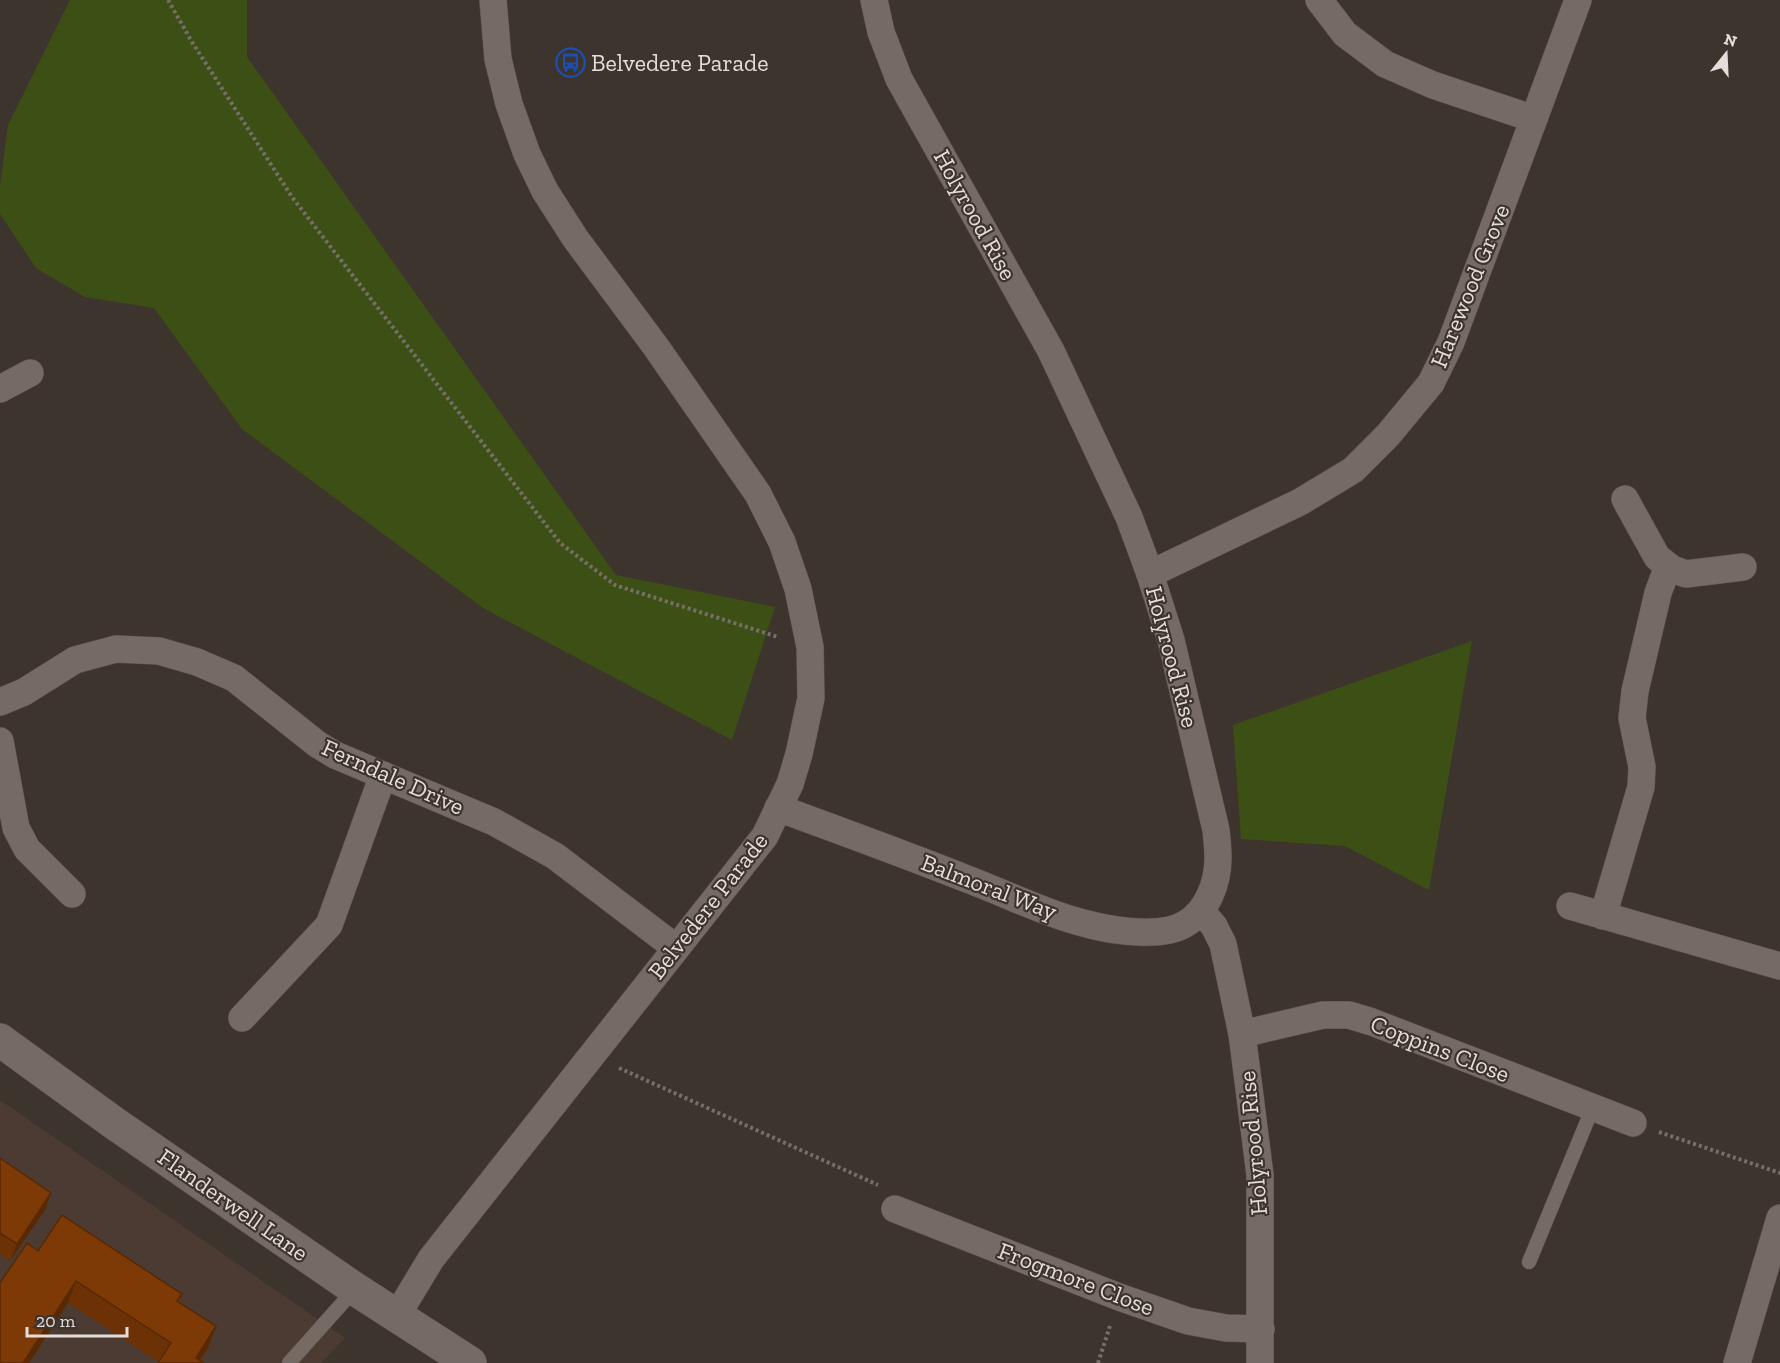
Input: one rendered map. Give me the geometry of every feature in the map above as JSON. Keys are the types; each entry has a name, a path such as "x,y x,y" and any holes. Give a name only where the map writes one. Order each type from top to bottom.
{"street":[{"name":"Belvedere Parade","path":"396,1317 431,1259 765,836 790,784 811,698 810,647 798,589 782,543 758,494 656,347 575,238 545,191 527,154 509,105 498,59 493,0"},
{"name":"Holyrood Rise","path":"874,0 881,32 899,79 1051,351 1129,517 1171,640 1216,831 1218,859 1214,884 1202,912 1214,926 1223,944 1242,1034 1260,1175 1260,1363"},
{"path":"1318,0 1345,34 1385,64 1433,85 1534,118"},
{"name":"Harewood Grove","path":"1150,574 1300,502 1353,470 1388,435 1431,383 1451,342 1578,0"},
{"path":"0,389 30,373"},
{"path":"1625,499 1657,557 1668,566 1686,574 1743,567"},
{"path":"1603,916 1641,787 1642,767 1632,718 1635,691 1658,593 1668,566"},
{"name":"Ferndale Drive","path":"0,702 24,692 75,660 116,649 159,651 197,662 234,678 317,744 335,755 494,822 555,856 676,948"},
{"path":"0,741 16,828 27,849 72,894"},
{"path":"242,1018 329,925 383,775"},
{"name":"Balmoral Way","path":"778,808 896,851 1061,916 1091,925 1122,931 1161,932 1184,926 1202,912"},
{"path":"1570,906 1780,966"},
{"name":"Coppins Close","path":"1242,1034 1323,1015 1349,1015 1633,1123"},
{"name":"Flanderwell Lane","path":"0,1040 114,1123 355,1289 470,1363"},
{"name":"Frogmore Close","path":"895,1209 1119,1297 1188,1321 1226,1328 1261,1329"},
{"path":"1737,1363 1779,1224"}],"lane":[{"path":"1529,1262 1593,1107"},
{"path":"289,1363 355,1289"}],"path":[{"path":"168,0 192,42 292,197 560,543 615,585 810,647"},
{"path":"591,1055 886,1189 895,1209"},
{"path":"1633,1123 1780,1173"},
{"path":"1098,1363 1119,1297"}],"shaded area":[{"path":"0,1100 345,1338 321,1363 0,1363"}],"green space":[{"path":"70,0 247,0 247,57 616,575 775,607 732,740 483,608 242,429 154,308 85,297 36,268 0,214 0,186 8,125"},
{"path":"1472,641 1429,890 1345,846 1241,839 1233,725"}],"building":[{"path":"0,1158 51,1193 17,1244 0,1233"},
{"path":"62,1215 182,1294 177,1301 216,1326 196,1358 204,1363 158,1363 171,1343 76,1281 23,1363 0,1363 0,1283 27,1243 38,1251"}],"place":[{"name":"Belvedere Parade","path":"570,63"}]}
